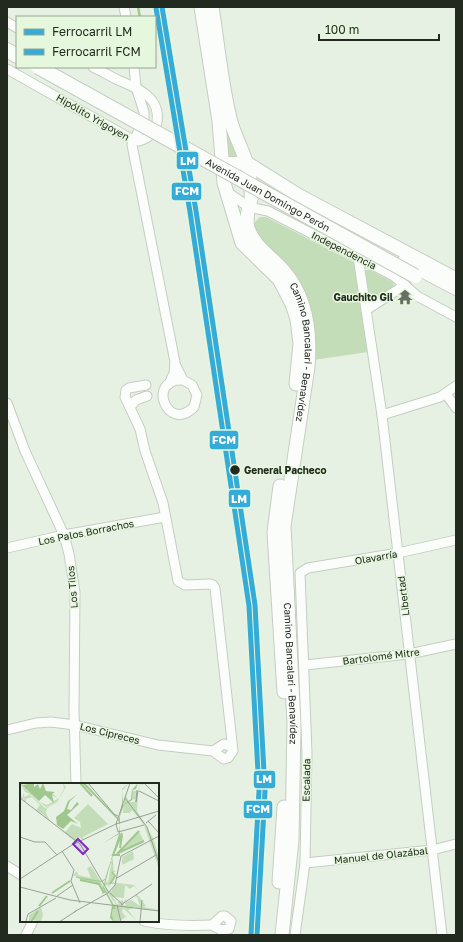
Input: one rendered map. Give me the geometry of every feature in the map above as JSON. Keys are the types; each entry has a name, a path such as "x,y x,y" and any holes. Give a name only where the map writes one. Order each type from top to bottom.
{"main road":[{"name":"Camino Bancalari - Benavídez","path":"201,7 219,121 222,164 227,192 242,243 279,279 286,290 297,319 300,344 298,372 274,526 284,680 286,776 274,935"},
{"name":"Camino Bancalari - Benavídez","path":"212,7 229,116 234,135 247,163 251,192 247,217 248,229 257,244 283,269 296,290 305,314 309,341 308,366 284,526 294,724 292,840 282,935"},
{"path":"7,41 16,46"},
{"path":"7,50 16,55"},
{"name":"Avenida Juan Domingo Perón","path":"40,68 410,280 456,298"},
{"path":"58,68 456,288"},
{"path":"222,164 247,163 298,195 456,279"}],"street":[{"path":"7,22 16,27"},
{"name":"Hipólito Yrigoyen","path":"7,69 133,140 139,141 150,135 155,129 157,119 150,97 136,87 95,68"},
{"path":"134,68 136,87 144,107 144,120 133,140 133,152 175,362 183,380"},
{"name":"Independencia","path":"227,192 249,207 268,211 394,276 410,280 422,299 456,318"},
{"name":"Libertad","path":"358,257 382,415 442,935"},
{"path":"366,310 410,280"},
{"path":"169,384 178,380 183,380 192,385 197,395 194,407 185,414 173,413 164,405 163,393 174,374 175,362"},
{"path":"146,385 129,388 126,390 125,398 140,429 145,451 160,492 165,517"},
{"path":"382,415 446,394 456,386"},
{"path":"446,394 456,408"},
{"path":"130,407 136,400 147,396"},
{"name":"Los Tilos","path":"7,403 25,451 64,535 74,592 76,783"},
{"name":"Los Palos Borrachos","path":"7,548 64,535 165,517"},
{"name":"Los Cipreces","path":"7,730 36,723 51,722 75,725 158,745 213,751 220,757 228,758 233,751 215,588 213,584 185,585 178,581 165,517"},
{"name":"Olavarría","path":"299,576 302,571 308,568 398,553 456,540"},
{"name":"Escalada","path":"295,935 305,862 307,753 305,665 299,576"},
{"name":"Bartolomé Mitre","path":"305,665 410,654 456,644"},
{"name":"Manuel de Olazábal","path":"305,862 432,850 456,844"},
{"path":"7,866 20,874"},
{"path":"26,935 32,922"},
{"path":"150,922 174,926 212,925"}],"green space":[{"path":"207,7 226,127 237,153 236,157 227,159"},
{"path":"260,217 266,217 353,262 355,265 368,352 313,360 279,260 257,234 254,223"},
{"path":"365,270 370,270 393,282 394,286 374,301 369,300 364,272"}],"waterway":[{"path":"138,7 140,16"}],"rail line":[{"name":"LM","path":"162,7 196,211 255,605 265,791 257,935"},
{"name":"FCM","path":"156,8 190,212 249,606 259,791 251,935"}],"place":[{"name":"Gauchito Gil","path":"405,297"},
{"name":"General Pacheco","path":"235,470"}]}
